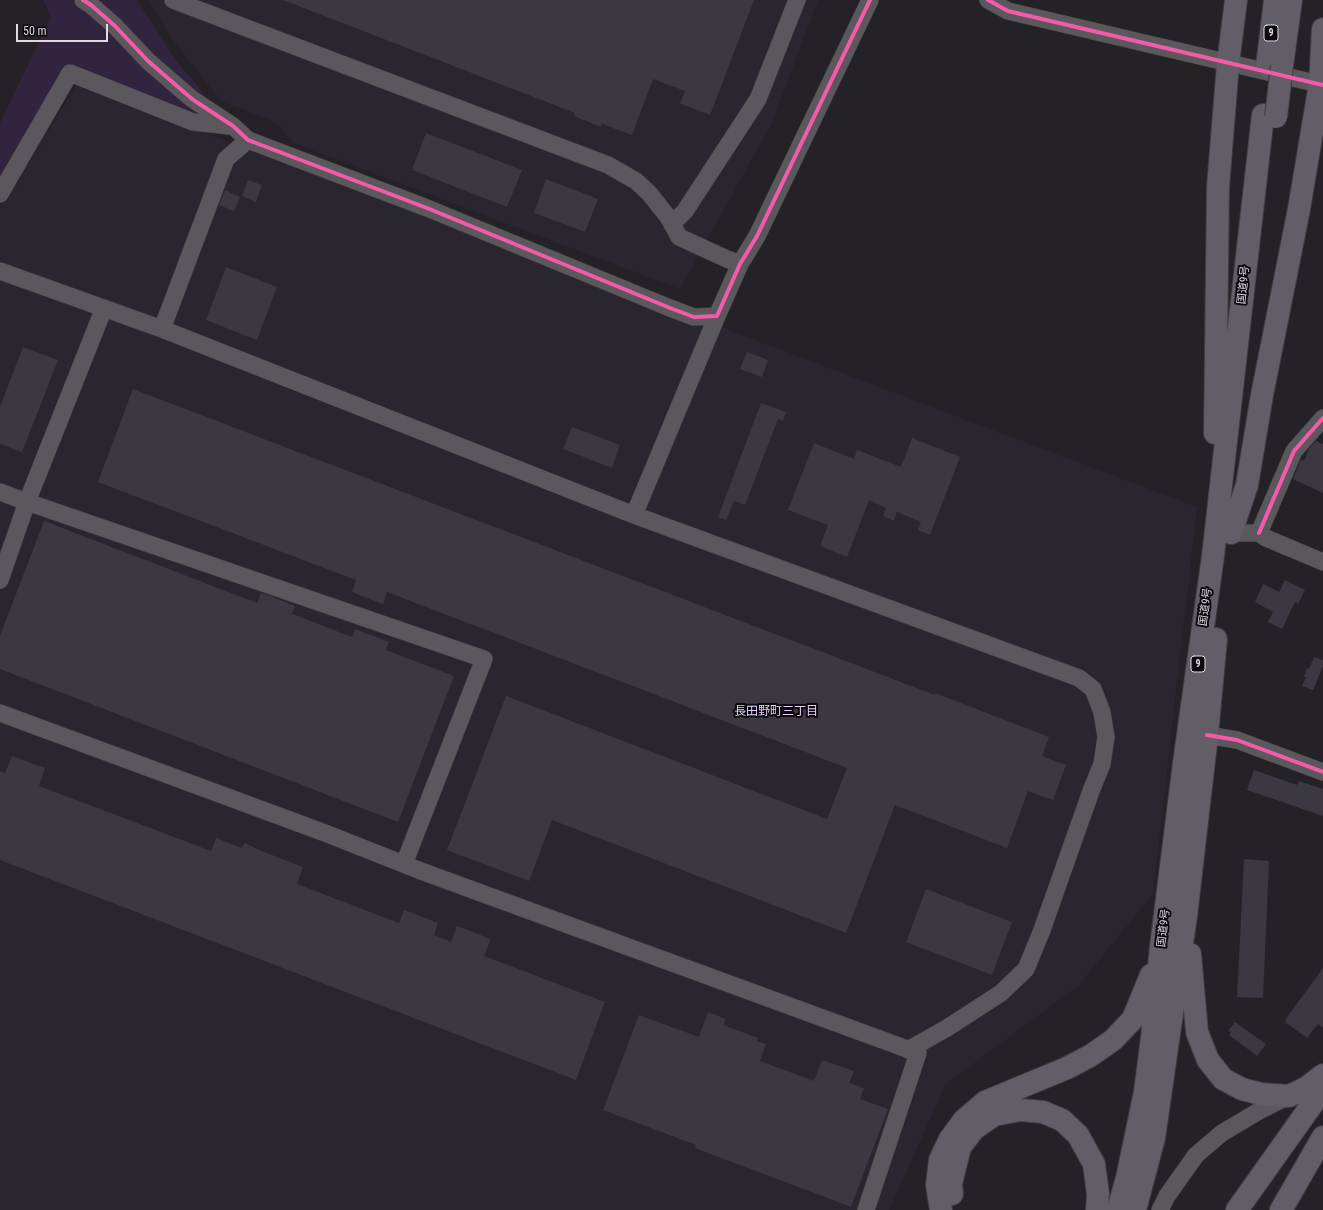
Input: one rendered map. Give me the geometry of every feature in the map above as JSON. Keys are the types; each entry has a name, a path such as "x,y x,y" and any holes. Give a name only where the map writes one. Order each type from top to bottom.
{"highway":[{"path":"1213,556 1218,187 1228,64 1236,0"},
{"name":"国道9号","path":"1275,0 1275,66"},
{"name":"国道9号","path":"1118,1210 1127,1178 1145,1092 1161,946 1185,755 1213,556 1275,66 1291,0"},
{"path":"1231,533 1247,485 1262,395 1322,84 1323,29"},
{"name":"国道9号","path":"1135,1210 1154,1138 1186,916 1207,735 1215,646 1231,533 1269,116"},
{"path":"1186,916 1197,1032 1208,1060 1223,1079 1242,1089 1261,1094 1289,1096 1306,1088 1323,1075"},
{"path":"941,1210 937,1185 940,1160 950,1139 964,1120 985,1102 1066,1068 1090,1056 1114,1040 1133,1019 1161,946"},
{"path":"1237,1210 1323,1089"},
{"path":"956,1210 950,1184 960,1147 974,1129 994,1115 1020,1110 1043,1112 1062,1120 1078,1135 1094,1164 1098,1194 1097,1210"},
{"path":"1252,1210 1310,1128 1323,1114"},
{"path":"1281,1210 1323,1137"}],"street":[{"path":"82,0 91,5 115,26 148,61 192,99 233,126 248,140 427,208 670,308 694,317 717,316"},
{"path":"173,0 608,165 636,181 649,193 668,217 679,237 727,260 740,264"},
{"path":"672,224 685,211 758,99 797,0"},
{"path":"634,515 740,264 757,236 870,0"},
{"path":"988,0 1008,12 1228,64 1322,84"},
{"path":"0,194 70,74 193,122 233,126"},
{"path":"162,329 226,159 248,140"},
{"path":"0,271 162,329 634,515 1079,678 1093,689 1102,712 1106,737 1102,764 1042,930 1026,969 1001,993 947,1028 908,1050"},
{"path":"0,580 27,502 104,308"},
{"path":"1259,533 1294,451 1323,418"},
{"path":"0,492 484,659 404,864"},
{"path":"1231,533 1259,533 1266,538 1323,562"},
{"path":"0,713 325,833 404,864 918,1053 866,1210"},
{"path":"1207,735 1237,740 1323,772"},
{"path":"1160,1210 1167,1196 1196,1155 1222,1133 1259,1111 1289,1096"}],"shaded area":[{"path":"43,0 79,0 209,113 192,117 69,69 0,187 0,123 51,17"},
{"path":"85,0 137,0 175,59 211,102 211,107"},
{"path":"148,0 818,0 772,123 680,289 293,143 277,123 221,101 172,39"},
{"path":"77,84 1197,507 1153,894 1078,986 946,1084 889,1210 0,1210 0,203 7,201"}],"building":[{"path":"283,0 754,0 710,115 680,103 685,91 653,79 632,135 602,124 601,127 574,116 575,113"},
{"path":"426,133 522,170 507,207 412,170"},
{"path":"546,179 598,199 585,232 534,213"},
{"path":"248,180 262,185 256,202 242,196"},
{"path":"225,190 240,197 234,211 219,205"},
{"path":"226,267 277,287 257,340 206,320"},
{"path":"23,347 58,360 22,452 0,444 0,407"},
{"path":"747,352 768,360 762,377 740,369"},
{"path":"133,389 935,695 935,693 1049,737 1042,756 1066,765 1053,800 1028,791 1007,848 895,805 846,933 552,820 529,881 447,850 506,696 827,819 847,768 387,592 383,604 352,592 356,580 98,482"},
{"path":"761,403 786,412 783,421 778,419 745,505 734,501 726,520 718,517"},
{"path":"572,427 620,445 612,468 563,449"},
{"path":"912,438 960,457 930,535 918,530 921,522 897,512 894,521 883,516 886,508 869,500 847,557 820,546 828,525 788,510 814,443 854,459 857,450 901,467"},
{"path":"1316,441 1323,444 1323,493 1293,479 1301,460 1304,461 1310,447"},
{"path":"44,521 257,603 261,593 270,596 295,606 292,614 352,637 355,629 389,642 386,650 454,676 398,822 0,669 0,636"},
{"path":"1285,580 1305,590 1298,604 1295,602 1282,629 1268,622 1273,612 1255,602 1263,584 1279,592"},
{"path":"1314,657 1323,660 1323,666 1313,690 1302,686 1306,677 1304,677 1307,668 1309,669"},
{"path":"12,756 45,768 39,786 211,851 216,838 242,848 244,843 303,867 297,884 399,923 404,910 438,923 434,935 451,942 457,926 491,939 484,956 605,1002 576,1080 0,860 0,771 5,773"},
{"path":"1254,770 1297,785 1299,781 1323,789 1323,816 1247,790"},
{"path":"1244,859 1269,861 1263,998 1237,997"},
{"path":"926,889 1012,922 992,975 906,942"},
{"path":"1323,968 1323,1028 1318,1024 1307,1038 1285,1022 1285,1020"},
{"path":"708,1012 726,1019 723,1025 758,1038 757,1041 766,1044 760,1061 814,1081 822,1060 854,1071 849,1083 864,1088 860,1099 888,1109 851,1207 695,1148 696,1145 603,1110 639,1015 699,1037"},
{"path":"1235,1022 1266,1044 1257,1056 1229,1035 1231,1032 1228,1031"}],"cycle path":[{"path":"83,0 115,26 148,61 192,99 233,126 248,140 427,208 694,317 717,316 740,264 757,236 870,0"},
{"path":"988,0 1008,11 1323,85"},
{"path":"1259,533 1294,451 1323,418"},
{"path":"1207,735 1237,740 1323,772"}],"district":[{"name":"長田野町三丁目","path":"776,712"}]}
